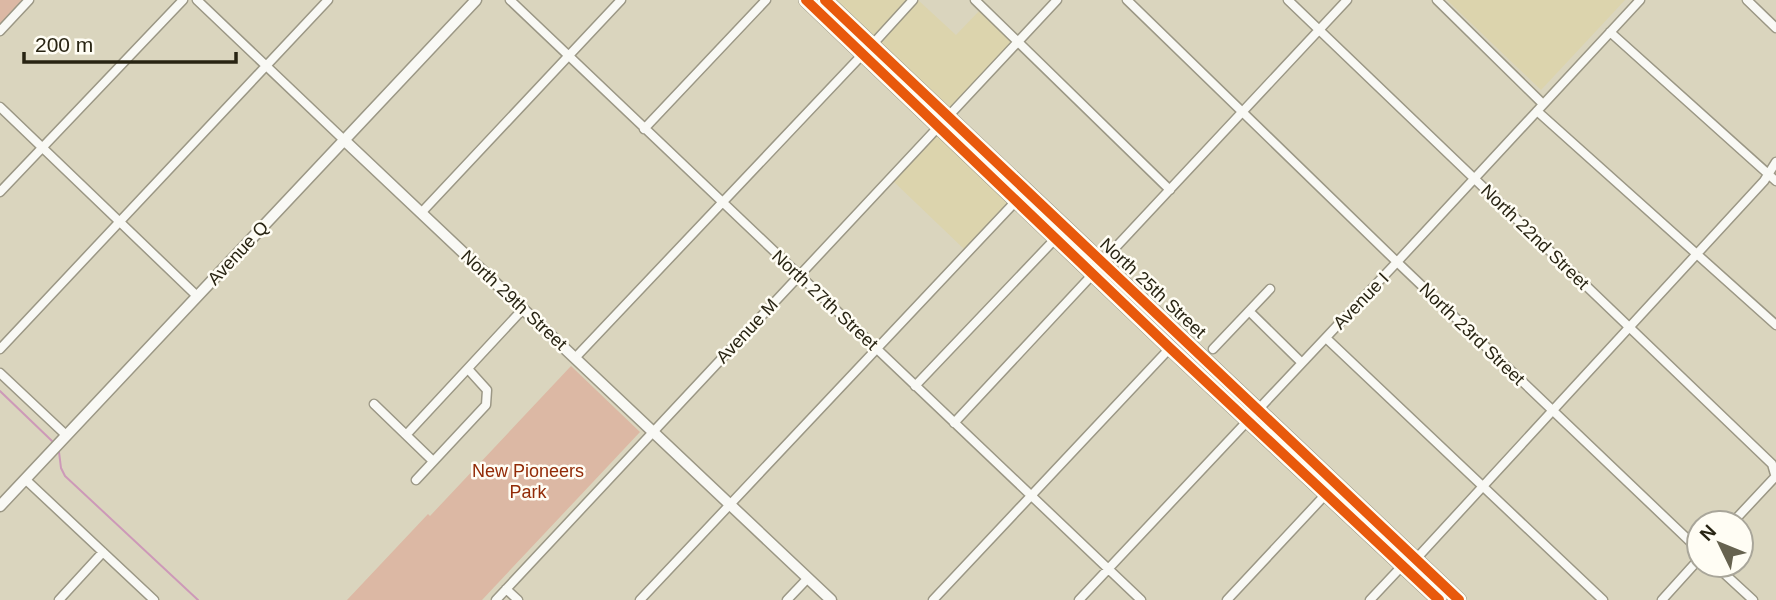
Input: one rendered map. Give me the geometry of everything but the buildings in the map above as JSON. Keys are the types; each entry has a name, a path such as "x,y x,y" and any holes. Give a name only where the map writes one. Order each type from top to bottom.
{"main road":[{"name":"North 25th Street","path":"806,0 862,55 942,121 1101,263 1459,600"},
{"name":"North 25th Street","path":"825,0 872,45 1016,201 1439,600"},
{"path":"1028,212 1039,215 1086,260 1101,263"},
{"path":"1342,509 1352,512 1401,557 1408,561 1416,559"}],"street":[{"path":"0,31 29,0"},
{"path":"0,192 183,0"},
{"name":"North 29th Street","path":"197,0 831,600"},
{"path":"0,349 328,0"},
{"name":"Avenue Q","path":"0,506 476,0"},
{"name":"North 27th Street","path":"510,0 1141,600"},
{"path":"421,213 621,0"},
{"path":"645,129 766,0"},
{"path":"872,45 912,0"},
{"path":"975,0 1170,190"},
{"name":"Avenue M","path":"496,600 1056,0"},
{"name":"North 23rd Street","path":"1127,0 1685,537"},
{"name":"North 22nd Street","path":"1288,0 1772,464 1776,477"},
{"path":"1101,263 1348,0"},
{"path":"1437,0 1540,107 1696,255 1776,325"},
{"name":"Avenue I","path":"1079,600 1640,0"},
{"path":"1747,0 1776,28"},
{"path":"1610,32 1776,181"},
{"path":"575,358 862,55"},
{"path":"0,107 197,296"},
{"path":"1416,559 1764,181 1776,162"},
{"path":"640,600 1016,201"},
{"path":"915,386 1056,238"},
{"path":"954,422 1093,274"},
{"path":"1213,349 1270,289"},
{"path":"406,435 523,309"},
{"path":"1249,311 1302,363"},
{"path":"1326,338 1603,600"},
{"path":"933,600 1170,348"},
{"path":"416,480 486,405 487,390 468,369"},
{"path":"0,373 66,435"},
{"path":"374,404 433,461"},
{"path":"1745,509 1776,477"},
{"path":"25,479 153,600"},
{"path":"1227,600 1326,494"},
{"path":"58,600 103,552"},
{"path":"1370,600 1402,566"},
{"path":"1662,600 1685,575"},
{"path":"787,600 808,578"},
{"path":"1731,579 1753,600"},
{"path":"506,589 518,600"}],"shaded area":[{"path":"811,0 819,0 941,116 937,121"},
{"path":"830,0 907,0 871,39"},
{"path":"918,0 956,35 980,10 1013,41 946,111 877,45"},
{"path":"1447,0 1625,0 1541,90"},
{"path":"938,132 1010,201 964,249 893,181"}],"green space":[{"path":"0,0 23,0 0,25"},
{"name":"New Pioneers Park","path":"571,366 640,432 482,600 347,600 428,514 430,516"}],"waterway":[{"path":"0,391 52,441"},
{"path":"59,452 65,476 198,600"}],"cycle path":[{"path":"806,0 1170,348 1439,600"},
{"path":"825,0 1459,600"}]}
